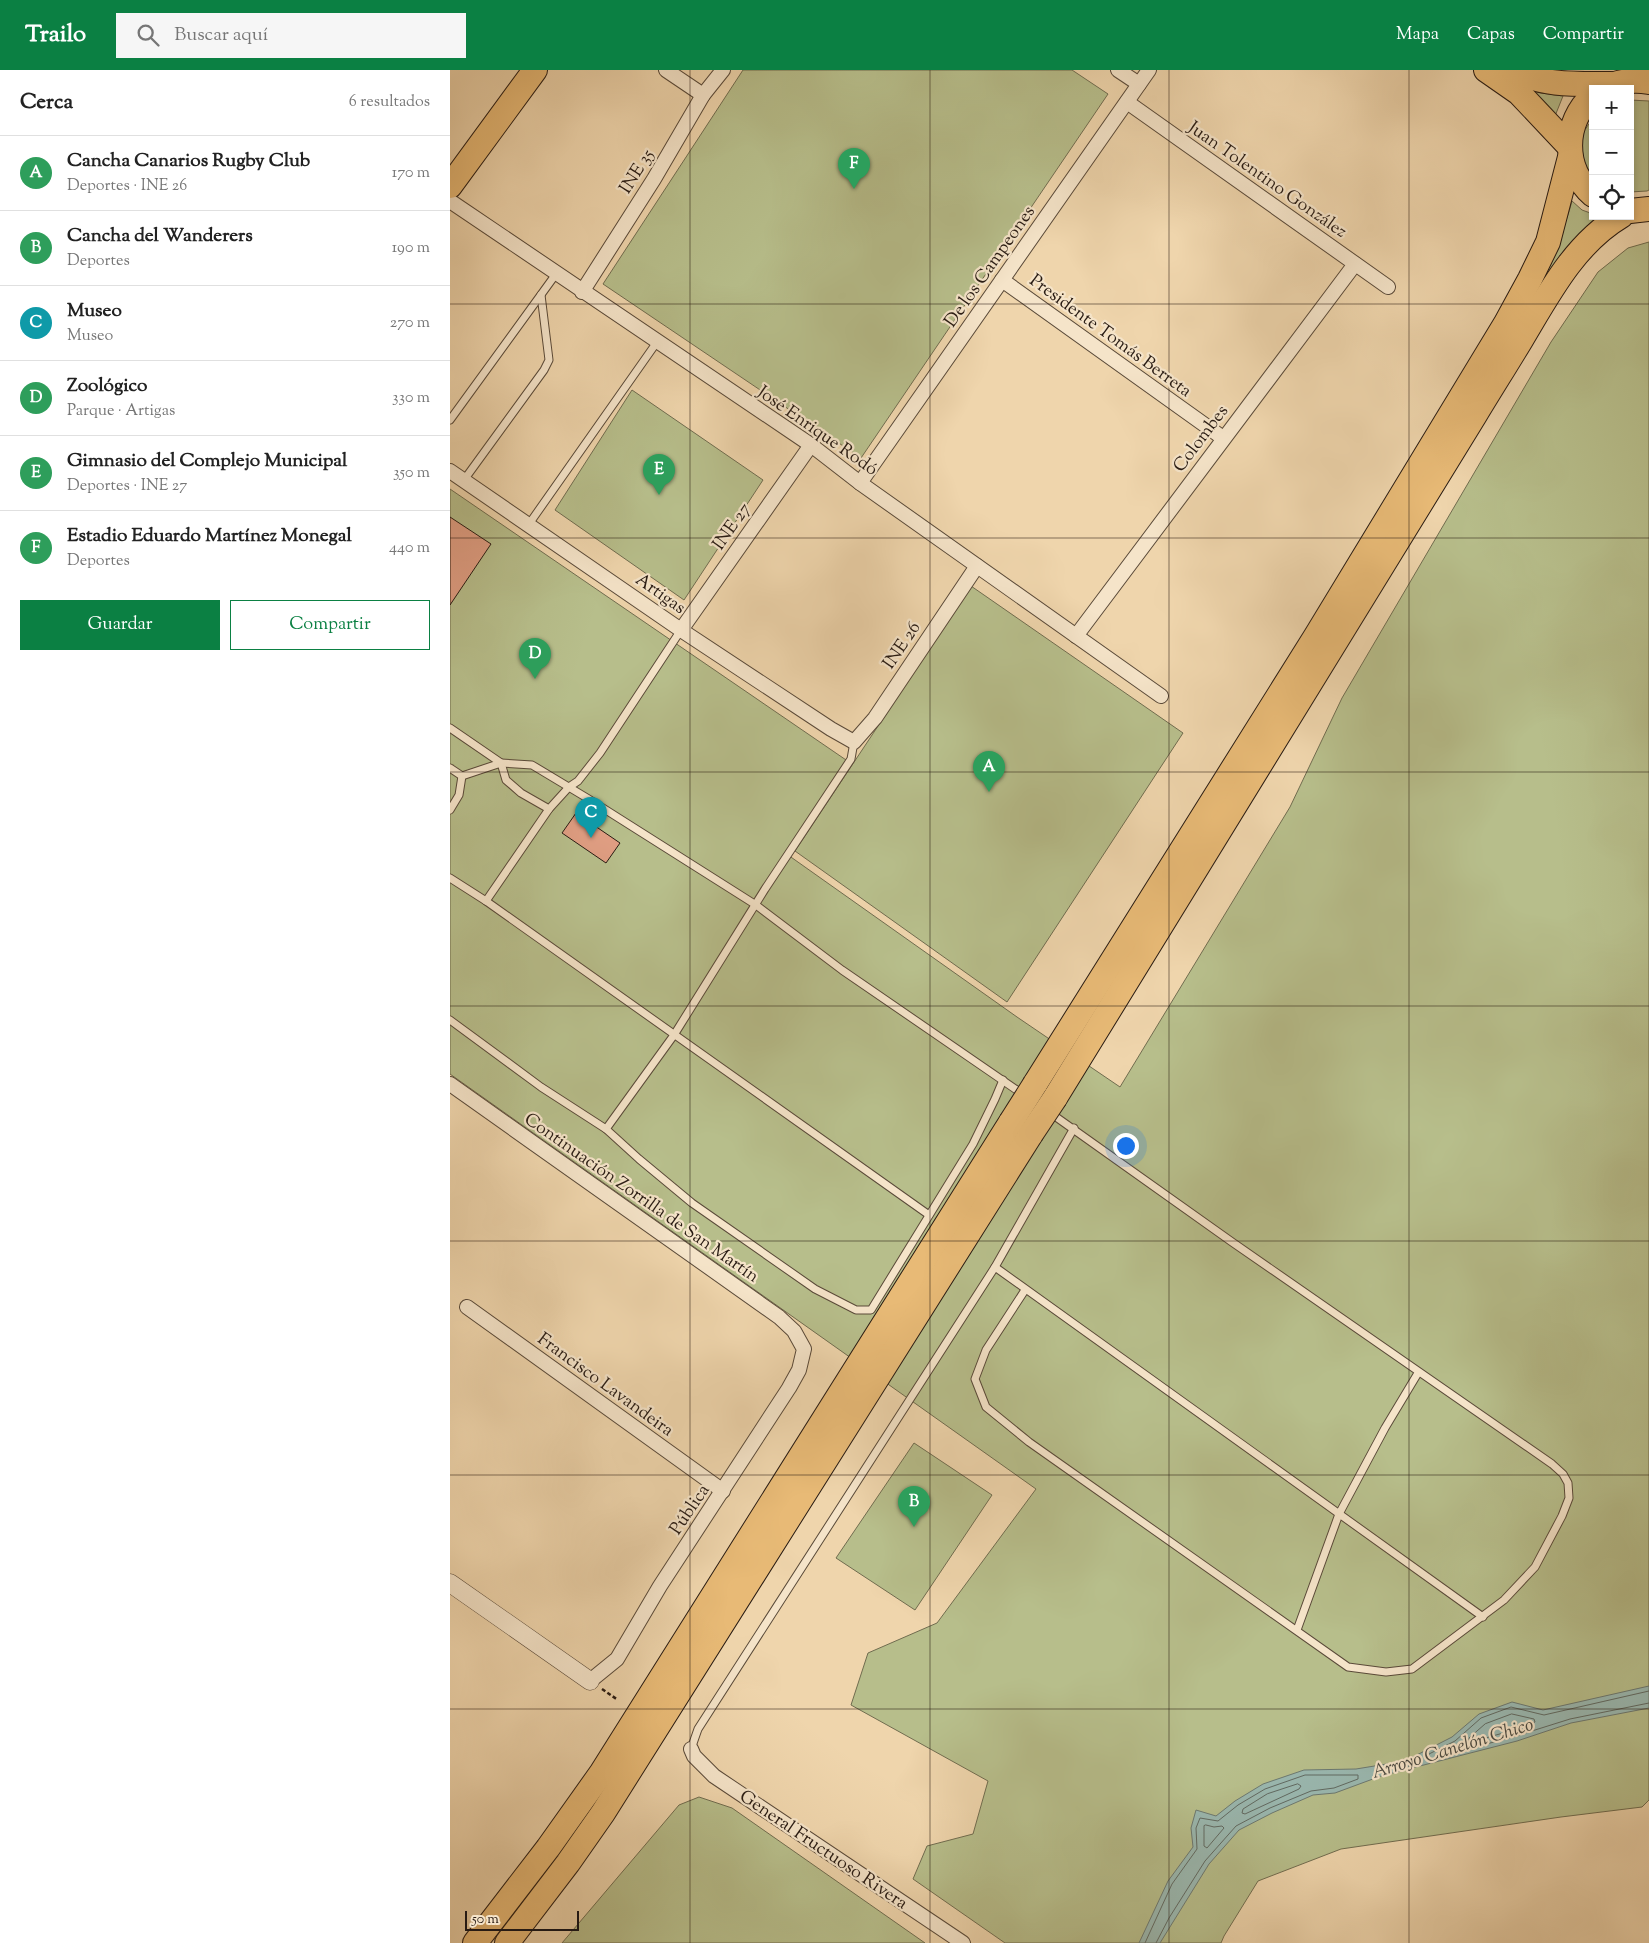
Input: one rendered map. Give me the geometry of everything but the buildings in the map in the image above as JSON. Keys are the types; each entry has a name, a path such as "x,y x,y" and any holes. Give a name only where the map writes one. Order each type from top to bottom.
{"highway":[{"path":"450,186 535,70"},
{"path":"1486,70 1519,93 1570,151 1574,170 1581,183 1589,191"},
{"path":"1513,70 1542,80 1564,84 1622,83"},
{"path":"507,1943 568,1863 602,1813 1031,1134 1041,1098 1530,279 1548,242 1570,151 1571,130 1576,115 1585,102 1622,83"},
{"path":"1634,211 1649,209"},
{"path":"475,1943 548,1848 602,1772 1010,1122 1041,1098 1475,415 1541,306 1570,263 1590,239 1614,220"}],"street":[{"path":"666,70 703,95"},
{"name":"INE 35","path":"582,292 659,170 703,95 723,70"},
{"path":"1118,70 1139,84"},
{"name":"De los Campeones","path":"860,483 1149,70"},
{"name":"Juan Tolentino González","path":"1127,102 1388,287"},
{"name":"José Enrique Rodó","path":"450,201 811,445 860,483 1161,696"},
{"name":"Colombes","path":"1076,636 1355,264"},
{"name":"Presidente Tomás Berreta","path":"1002,280 1223,438"},
{"name":"INE 27","path":"681,630 811,445"},
{"name":"Artigas","path":"450,470 681,630 831,729 854,742"},
{"name":"INE 26","path":"854,742 875,718 977,566"},
{"name":"Continuación Zorrilla de San Martín","path":"450,1084 779,1317 794,1331 804,1349"},
{"name":"Francisco Lavandeira","path":"467,1307 723,1491"},
{"name":"Pública","path":"590,1681 617,1659 660,1586 789,1388 798,1370 804,1349"},
{"path":"450,1584 590,1681"},
{"name":"General Fructuoso Rivera","path":"691,1749 694,1756 714,1776 963,1943"}],"lane":[{"path":"450,420 556,274"},
{"path":"464,480 544,370 549,360 541,295"},
{"path":"529,524 657,342"},
{"path":"486,901 549,809 569,787 578,781 600,753 681,630"},
{"path":"450,728 501,763 506,780 521,793 549,809"},
{"path":"606,1129 674,1035 765,889 852,759 854,742"},
{"path":"462,776 501,763 532,765 756,905 842,970 1003,1080 1041,1098 1074,1128 1418,1373 1552,1464 1563,1474 1568,1483 1569,1498 1562,1516 1535,1566 1504,1600 1412,1669 1386,1672 1348,1667 1029,1442 986,1407 975,1379 986,1350 1025,1290"},
{"path":"450,768 462,776"},
{"path":"450,810 459,795 462,776"},
{"path":"451,881 486,901 929,1215"},
{"path":"450,1020 541,1087 606,1129 638,1159 692,1203 815,1289 856,1310 871,1310 973,1144 996,1099 1003,1080"},
{"path":"691,1749 698,1729 995,1267 1074,1128"},
{"path":"995,1267 1190,1405 1483,1617"},
{"path":"1297,1630 1339,1514 1418,1373"}],"green space":[{"path":"743,70 1072,70 1108,94 861,458 603,284"},
{"path":"1525,86 1541,93 1563,96 1555,116"},
{"path":"1634,100 1649,101 1649,190 1634,192"},
{"path":"1589,124 1589,178 1583,173 1580,150 1581,139"},
{"path":"1572,201 1582,210 1589,213 1589,220 1597,220 1504,341 1551,255"},
{"path":"1649,242 1649,1800 1642,1807 1341,1849 1258,1881 1221,1943 1005,1943 913,1879 927,1846 973,1834 988,1781 851,1705 868,1653 937,1623 1036,1489 450,1074 450,489 849,762 788,855 1017,1017 1120,1087 1290,807 1342,698 1551,342 1598,272 1628,248"},
{"path":"632,390 763,480 684,600 555,510"},
{"path":"971,586 1183,733 1007,1002 795,851"},
{"path":"914,1443 992,1495 915,1610 836,1558"},
{"path":"699,1797 732,1808 925,1943 562,1943 679,1805"}],"water":[{"name":"Arroyo Canelón Chico","path":"1649,1686 1649,1708 1571,1723 1517,1741 1381,1776 1335,1793 1313,1795 1272,1813 1239,1830 1209,1864 1160,1943 1139,1943 1168,1881 1193,1847 1191,1828 1196,1810 1216,1816 1235,1801 1263,1784 1304,1770 1356,1769 1405,1761 1452,1737 1479,1714 1512,1702 1543,1710"}],"place":[{"name":"Estadio Eduardo Martínez Monegal","path":"854,189"},
{"name":"Gimnasio del Complejo Municipal","path":"659,495"},
{"name":"Zoológico","path":"535,679"},
{"name":"Cancha Canarios Rugby Club","path":"989,792"},
{"name":"Museo","path":"591,838"},
{"name":"Cancha del Wanderers","path":"914,1527"}]}
